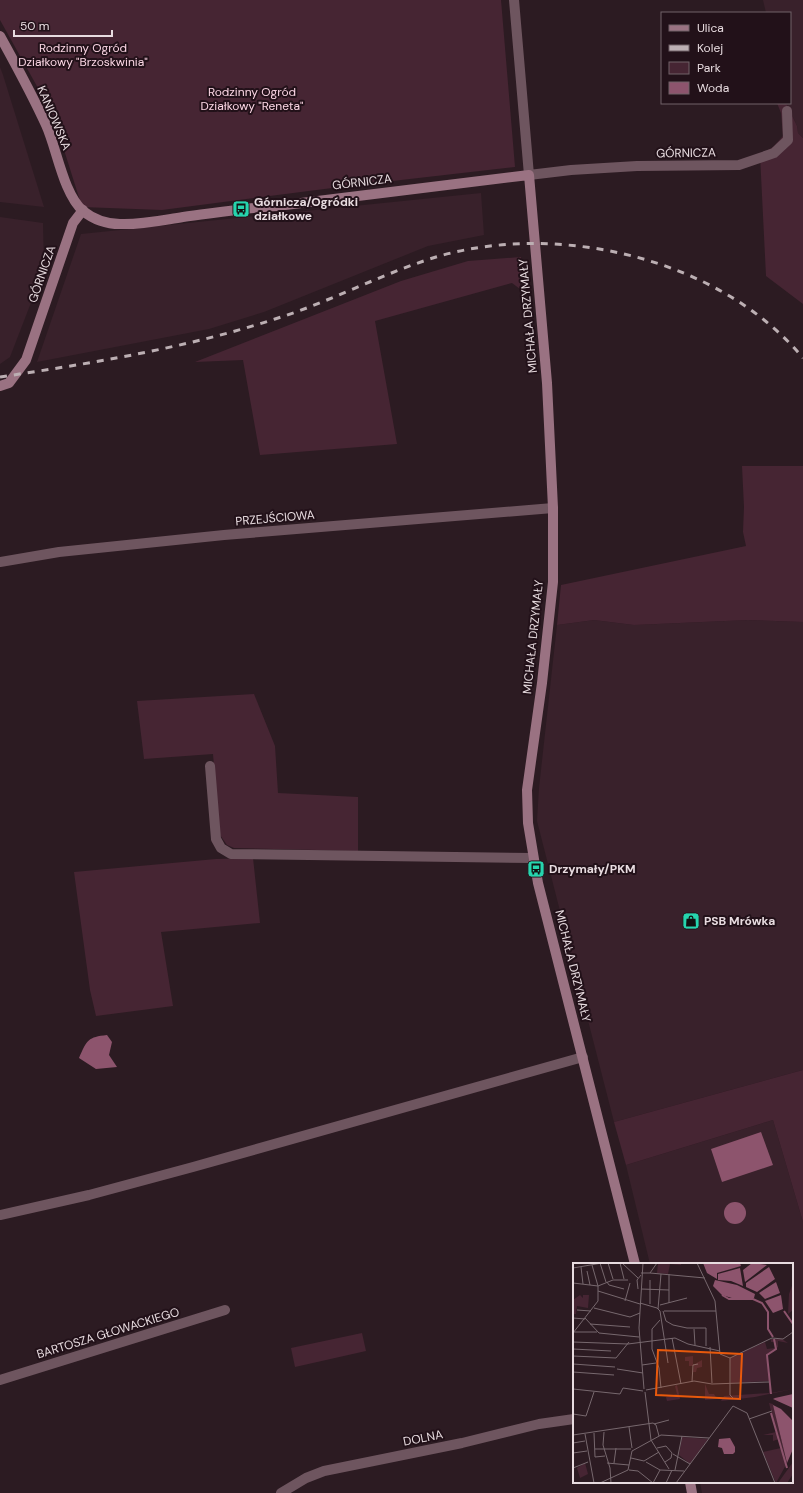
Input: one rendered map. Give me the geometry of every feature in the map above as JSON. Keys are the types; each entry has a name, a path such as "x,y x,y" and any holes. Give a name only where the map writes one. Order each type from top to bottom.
{"street":[{"name":"MICHAŁA DRZYMAŁY","path":"514,0 547,384 553,508 553,582 542,683 527,790 528,823 538,883 635,1263"},
{"name":"KANIOWSKA","path":"0,36 14,60 46,126 68,188 74,199 83,210"},
{"name":"GÓRNICZA","path":"0,386 9,383 26,360 73,223 83,210 104,222 120,224 570,170 637,166 739,165 774,153 788,140 787,111"},
{"name":"PRZEJŚCIOWA","path":"0,562 60,552 224,535 553,508"},
{"path":"210,766 216,839 221,848 231,854 533,858"},
{"path":"0,1215 90,1195 172,1173 583,1057"},
{"name":"BARTOSZA GŁOWACKIEGO","path":"0,1380 225,1310"},
{"name":"DOLNA","path":"281,1493 306,1478 324,1471 462,1443 539,1424 573,1419"},
{"path":"690,1483 692,1493"}],"shaded area":[{"path":"763,0 803,0 803,138 798,133 797,126 786,104 791,104 791,12 766,12"},
{"path":"0,67 3,75 44,207 0,202"},
{"path":"481,193 484,235 428,246 264,312 209,329 37,362 81,234"},
{"path":"0,217 43,223 44,269 10,357 0,364"},
{"path":"594,620 634,625 748,620 803,622 803,1070 614,1122 537,821 539,788 557,625"},
{"path":"773,1120 803,1222 803,1493 702,1493 700,1483 793,1483 793,1263 650,1263 626,1165"}],"green space":[{"name":"Rodzinny Ogród Działkowy \"Reneta\"","path":"0,0 501,0 515,167 340,187 162,210 82,207 53,115 0,20"},
{"path":"777,104 786,104 797,126 798,133 803,138 803,304 766,276 760,155 773,147 783,136 781,113"},
{"path":"521,257 520,289 512,283 375,321 397,444 260,455 243,360 195,362 401,281 468,261"},
{"path":"742,466 803,466 803,622 748,620 634,625 594,620 557,625 561,585 746,546 743,532 744,507"},
{"path":"254,694 275,746 278,793 358,797 358,851 234,848 227,845 220,835 213,754 144,759 137,701"},
{"path":"253,858 260,923 161,932 173,1006 96,1016 90,990 74,872 216,859"},
{"path":"803,1070 803,1222 773,1120 626,1165 614,1122"},
{"path":"362,1333 366,1351 295,1367 291,1348"}],"water":[{"path":"107,1035 112,1042 109,1055 117,1067 96,1069 79,1058 89,1040"},
{"path":"761,1132 773,1165 722,1182 711,1149"},
{"path":"735,1202 743,1205 746,1213 743,1221 735,1224 727,1221 724,1213 727,1205"}],"railway":[{"path":"0,377 139,354 208,338 275,319 316,305 395,271 436,257 483,247 533,244 584,247 634,256 683,273 728,295 768,323 803,358"}],"place":[{"name":"Górnicza/Ogródki działkowe","path":"241,209"},
{"name":"Drzymały/PKM","path":"536,869"},
{"name":"PSB Mrówka","path":"691,921"}],"park label":[{"name":"Rodzinny Ogród Działkowy \"Brzoskwinia\"","path":"83,55"}]}
